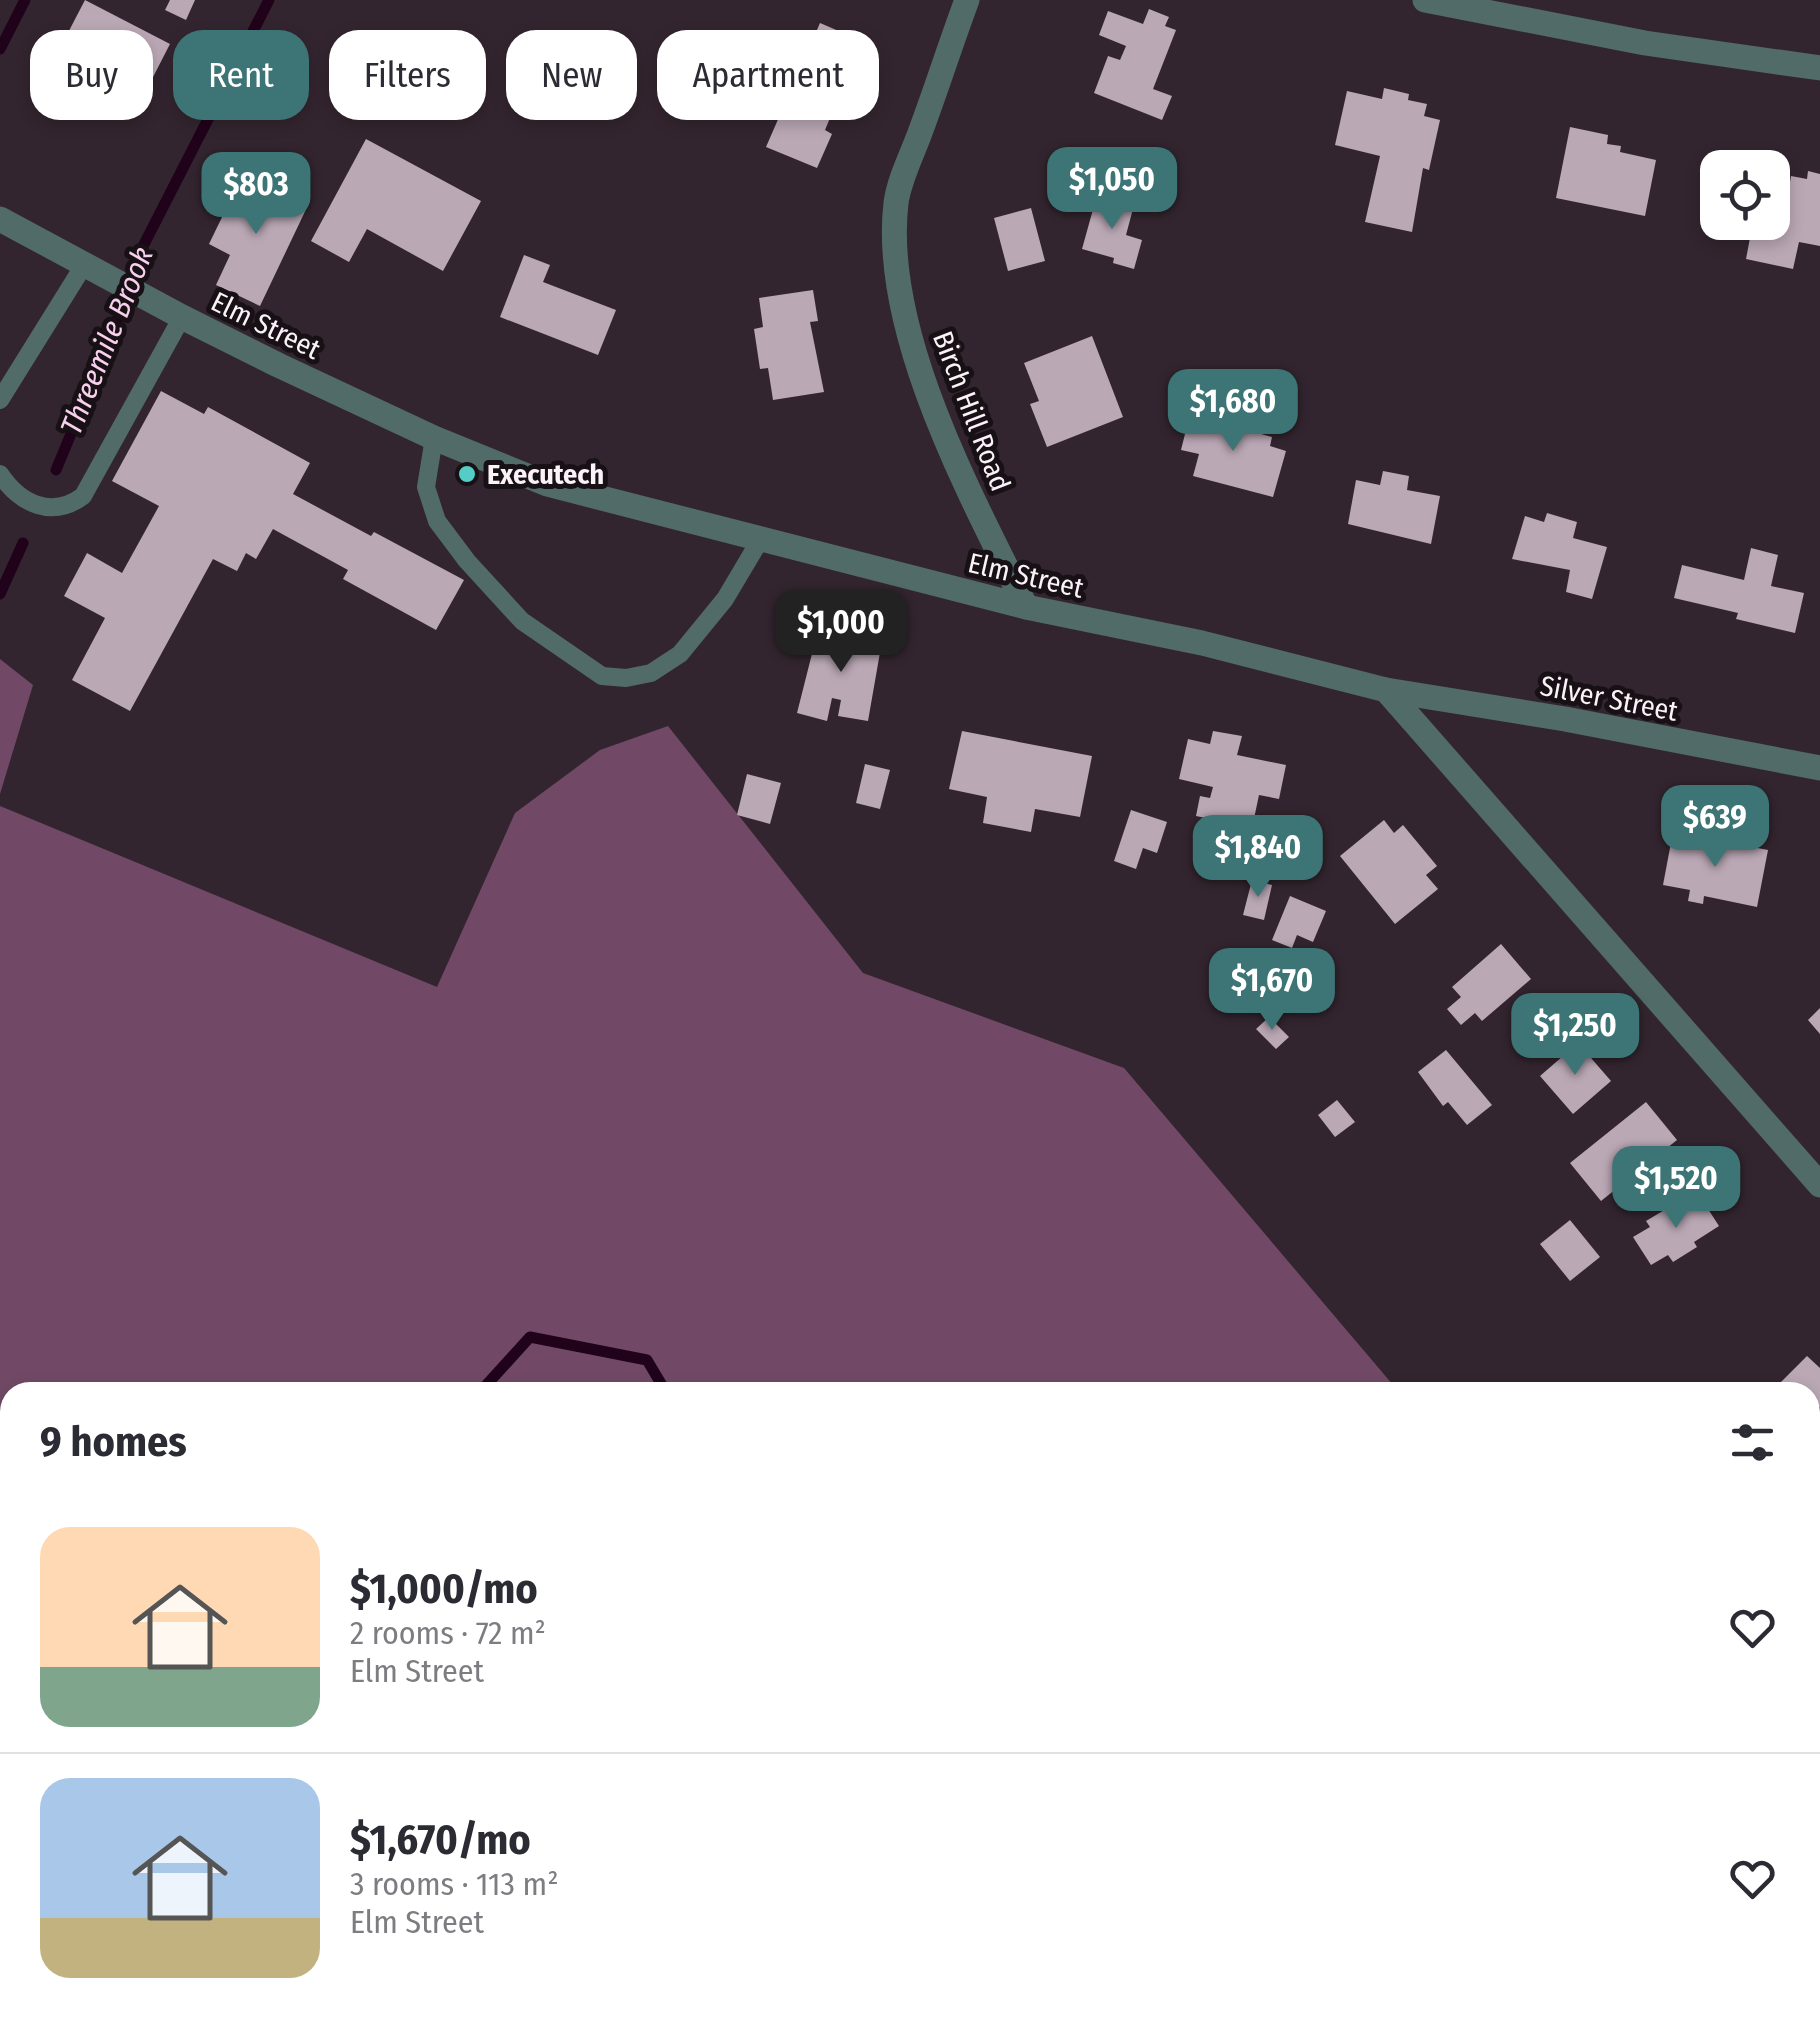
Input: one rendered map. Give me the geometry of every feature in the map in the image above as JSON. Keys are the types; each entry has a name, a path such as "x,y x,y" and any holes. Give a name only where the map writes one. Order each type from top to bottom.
{"street":[{"name":"Birch Hill Road","path":"967,0 896,198 894,238 905,316 928,394 961,477 1026,607"},
{"path":"1425,0 1645,43 1820,68"},
{"name":"Elm Street","path":"0,219 182,317 434,438 546,484 1026,607 1202,643 1386,690"},
{"path":"1386,690 1820,1186"},
{"name":"Silver Street","path":"1386,690 1565,719 1820,768"}],"lane":[{"path":"0,400 84,265"},
{"path":"0,474 16,492 41,508 70,506 82,496 182,317"},
{"path":"434,438 426,487 436,521 522,621 602,676 626,678 651,673 680,654 725,600 760,540"}],"shaded area":[{"path":"0,659 33,685 0,794"},
{"path":"668,726 863,973 1124,1068 1391,1382 0,1382 0,806 437,987 515,813 600,750"}],"building":[{"path":"85,0 143,30 69,30"},
{"path":"170,0 195,0 186,20 165,10"},
{"path":"1149,9 1169,17 1165,26 1176,30 1153,89 1172,96 1162,120 1094,93 1108,56 1120,60 1126,46 1099,35 1108,11 1143,24"},
{"path":"820,23 836,30 817,30"},
{"path":"153,35 170,44 153,77"},
{"path":"1384,88 1409,94 1408,100 1427,104 1424,116 1440,120 1429,170 1423,168 1412,232 1365,222 1380,156 1335,145 1347,91 1382,99"},
{"path":"778,120 829,120 825,130 832,134 817,168 766,147"},
{"path":"1570,127 1608,135 1607,144 1621,146 1620,152 1656,160 1645,216 1556,198"},
{"path":"366,139 481,201 443,271 367,229 349,262 311,241"},
{"path":"1808,171 1820,174 1820,246 1799,242 1793,269 1746,259 1750,240 1790,240 1791,176 1807,179"},
{"path":"242,176 271,191 275,184 310,201 260,306 216,285 230,255 209,244"},
{"path":"1097,195 1134,205 1126,235 1142,240 1134,269 1113,263 1114,258 1082,249"},
{"path":"1031,208 1045,261 1008,271 994,218"},
{"path":"524,255 550,265 543,282 616,310 598,355 500,317"},
{"path":"813,290 818,321 810,322 824,392 773,400 768,368 760,369 754,329 763,327 759,298"},
{"path":"1092,336 1123,417 1047,447 1030,404 1039,401 1024,363"},
{"path":"161,391 204,414 208,407 310,463 293,494 464,580 436,630 343,579 348,570 273,529 256,559 246,553 237,571 213,559 130,711 72,680 105,618 64,596 87,553 122,573 159,506 112,481"},
{"path":"1215,412 1253,422 1250,431 1272,437 1270,446 1286,451 1273,497 1193,476 1199,454 1181,450 1190,414 1213,420"},
{"path":"1383,471 1409,476 1407,490 1440,496 1431,544 1348,524 1356,480 1380,485"},
{"path":"1547,513 1577,522 1573,538 1607,547 1592,599 1566,592 1570,570 1512,559 1525,516 1544,522"},
{"path":"1751,548 1778,555 1771,586 1804,593 1795,633 1736,619 1738,613 1674,598 1682,565 1744,580"},
{"path":"819,626 882,641 868,721 838,716 841,700 832,698 827,721 797,713"},
{"path":"962,731 1092,756 1080,817 1035,809 1031,832 983,823 987,797 949,789"},
{"path":"1213,731 1242,736 1237,755 1286,765 1279,799 1259,795 1252,828 1196,816 1200,796 1210,798 1213,787 1179,779 1188,739 1210,744"},
{"path":"865,764 890,770 880,809 856,803"},
{"path":"747,774 781,783 770,824 737,815"},
{"path":"1131,810 1167,822 1157,853 1143,848 1136,869 1114,861"},
{"path":"1384,820 1394,833 1403,825 1437,866 1426,875 1438,889 1395,924 1340,856"},
{"path":"1673,832 1768,850 1757,907 1704,896 1703,904 1688,901 1690,890 1663,885"},
{"path":"1252,880 1272,885 1264,920 1243,915"},
{"path":"1290,896 1326,911 1313,942 1297,935 1292,948 1272,940"},
{"path":"1501,944 1531,979 1482,1021 1475,1013 1461,1025 1447,1009 1461,997 1452,987"},
{"path":"1820,1008 1820,1034 1808,1020"},
{"path":"1269,1017 1289,1037 1276,1049 1256,1029"},
{"path":"1578,1043 1611,1081 1573,1114 1540,1076"},
{"path":"1446,1050 1492,1105 1467,1125 1448,1102 1443,1106 1418,1072"},
{"path":"1337,1100 1355,1122 1335,1137 1318,1115"},
{"path":"1646,1102 1677,1140 1601,1201 1570,1163"},
{"path":"1699,1195 1719,1226 1673,1262 1668,1255 1651,1265 1633,1237 1650,1227 1646,1221 1671,1206 1674,1211"},
{"path":"1570,1220 1600,1257 1570,1281 1540,1244"},
{"path":"1807,1356 1820,1368 1820,1382 1781,1382"}],"waterway":[{"path":"0,49 25,0"},
{"name":"Threemile Brook","path":"56,470 114,330 137,258 269,0"},
{"name":"Threemile Brook","path":"0,594 23,543"},
{"path":"489,1382 530,1337 647,1360 660,1382"}],"place":[{"name":"Executech","path":"467,474"}]}
